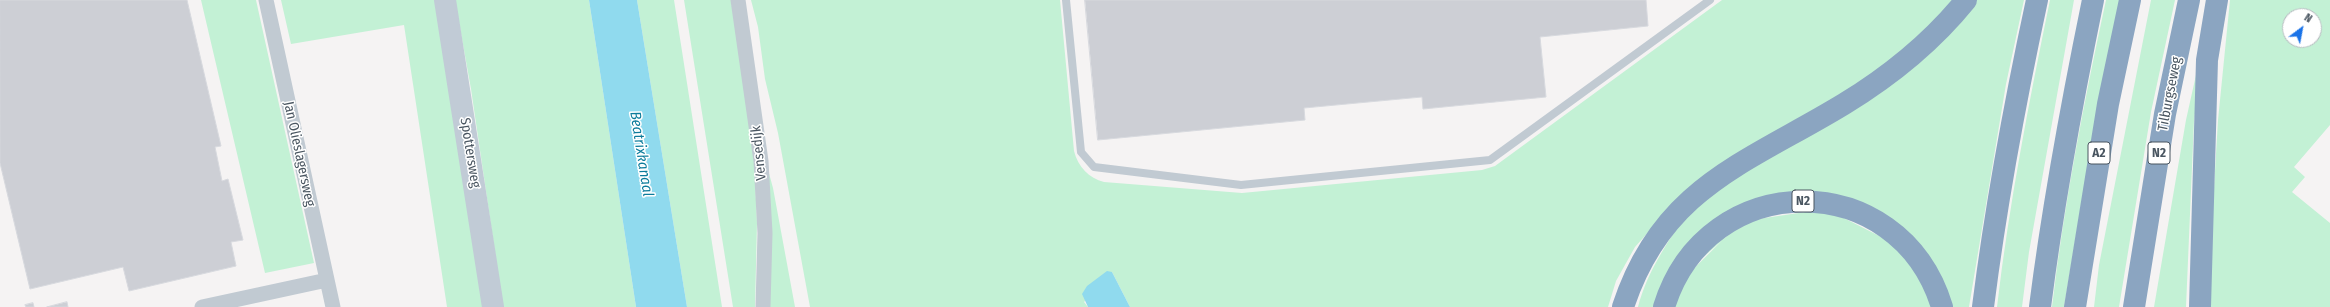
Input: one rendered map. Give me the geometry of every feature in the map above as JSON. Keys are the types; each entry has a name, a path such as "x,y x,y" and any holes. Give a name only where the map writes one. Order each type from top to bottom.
{"highway":[{"path":"1623,307 1630,286 1647,253 1662,230 1694,196 1746,160 1834,110 1885,77 1932,38 1966,0"},
{"path":"1983,307 1991,245 2018,88 2037,0"},
{"path":"2040,307 2047,254 2073,98 2093,0"},
{"name":"A2","path":"2075,307 2108,104 2130,0"},
{"name":"Tilburgseweg","path":"2134,307 2165,114 2189,0"},
{"path":"2200,307 2207,60 2217,0"},
{"name":"N2","path":"1664,307 1678,273 1692,254 1709,236 1750,211 1775,204 1804,201 1843,206 1874,219 1889,229 1913,251 1923,265 1930,276 1942,307"}],"main road":[{"name":"Spottersweg","path":"445,0 493,307"}],"street":[{"name":"Jan Olieslagersweg","path":"266,0 333,307"},
{"name":"Vensedijk","path":"738,0 761,162 765,233 763,307"},
{"path":"202,307 327,280"}],"lane":[{"path":"1066,0 1082,152 1094,167 1241,185 1490,160 1710,0"}],"green space":[{"path":"201,0 256,0 314,263 265,273"},
{"path":"281,0 436,0 483,307 447,307 404,25 291,44"},
{"path":"455,0 589,0 636,307 503,307 471,89"},
{"path":"637,0 674,0 722,307 687,307"},
{"path":"684,0 731,0 754,154 757,223 755,307 733,307"},
{"path":"751,0 1060,0 1074,151 1081,167 1089,175 1104,182 1242,193 1482,170 1495,166 1722,0 1957,0 1908,52 1677,200 1635,247 1616,281 1608,307 1130,307 1112,272 1084,302 1088,307 810,307 778,133 765,79 758,27"},
{"path":"1974,0 2024,0 2006,84 1969,307 1948,307 1889,221 1761,202 1655,307 1638,307 1652,270 1687,213"},
{"path":"2050,0 2074,0 2029,252 2022,307 1997,307 2007,230 2020,153"},
{"path":"2106,0 2120,0 2098,104 2064,307 2052,307 2062,230 2075,153"},
{"path":"2151,0 2175,0 2151,112 2119,307 2094,307 2099,265"},
{"path":"2230,0 2330,0 2330,125 2294,167 2305,177 2292,192 2330,223 2330,307 2207,307 2218,120"},
{"path":"2206,30 2194,121 2186,307 2154,307 2186,120"},
{"path":"767,166 773,188 795,307 769,307"},
{"path":"1826,209 1901,247 1935,307 1672,307 1690,269 1744,221"}],"water":[{"name":"Beatrixkanaal","path":"589,0 637,0 687,307 636,307"},
{"path":"1107,271 1112,272 1130,307 1088,307 1082,294 1087,286"}],"building":[{"path":"0,0 187,0 221,146 215,147 222,181 228,179 243,240 231,242 236,266 129,291 123,267 30,289 0,163"},
{"path":"1085,0 1646,0 1648,26 1540,37 1546,97 1423,109 1422,97 1304,108 1305,120 1098,140"},
{"path":"67,302 68,307 47,307"},
{"path":"33,303 34,307 26,307 25,305"}]}
